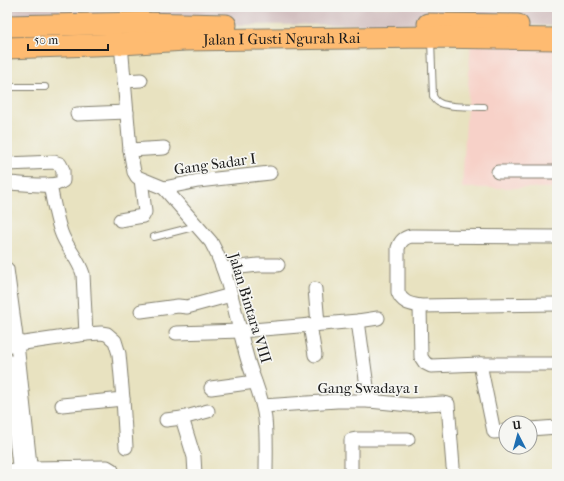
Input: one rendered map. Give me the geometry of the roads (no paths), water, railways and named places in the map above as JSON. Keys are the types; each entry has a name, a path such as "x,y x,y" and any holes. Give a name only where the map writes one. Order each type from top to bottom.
{"main road":[{"name":"Jalan I Gusti Ngurah Rai","path":"7,26 141,23 287,25 458,24 557,26"},
{"name":"Jalan I Gusti Ngurah Rai","path":"7,48 186,40 431,37 557,39"}],"street":[{"path":"120,220 143,216 146,212 141,179 134,172 130,150 121,44"},
{"path":"124,81 141,80"},
{"path":"77,114 127,112"},
{"path":"130,150 164,148"},
{"path":"7,164 54,162 60,164 63,170 63,181 60,184 7,183"},
{"path":"498,172 557,172"},
{"name":"Gang Sadar I","path":"164,188 198,181 270,173"},
{"name":"Jalan Bintara VIII","path":"141,179 164,188 211,242 217,252 231,295 248,362 263,406 265,420 266,474"},
{"path":"50,185 61,232 65,242 80,265 83,274 86,334"},
{"path":"557,238 411,236 400,242 398,248 398,292 400,298 404,302 420,306 557,304"},
{"path":"223,269 258,265 278,265"},
{"path":"7,269 21,471"},
{"path":"314,355 315,289"},
{"path":"141,311 178,306 187,307 231,295"},
{"path":"420,306 420,353 425,363 431,366 480,364 557,364"},
{"path":"176,333 314,325 378,318"},
{"path":"358,321 370,401"},
{"path":"12,344 101,333 107,334 115,341 121,362 126,447"},
{"path":"7,360 21,471"},
{"path":"480,364 494,432 498,432"},
{"path":"211,388 255,382"},
{"path":"62,405 123,399"},
{"name":"Gang Swadaya 1","path":"263,406 337,401 370,401 410,405 448,404 453,467"},
{"path":"166,420 182,418 208,411"},
{"path":"182,418 194,457 195,474"},
{"path":"538,428 557,427"},
{"path":"351,474 351,440 356,438 408,439"},
{"path":"21,471 106,467 110,468 113,474"}],"lane":[{"path":"431,37 430,50 433,96 436,100 440,104 484,107"},
{"path":"7,87 45,87"},
{"path":"154,237 197,226"}]}
